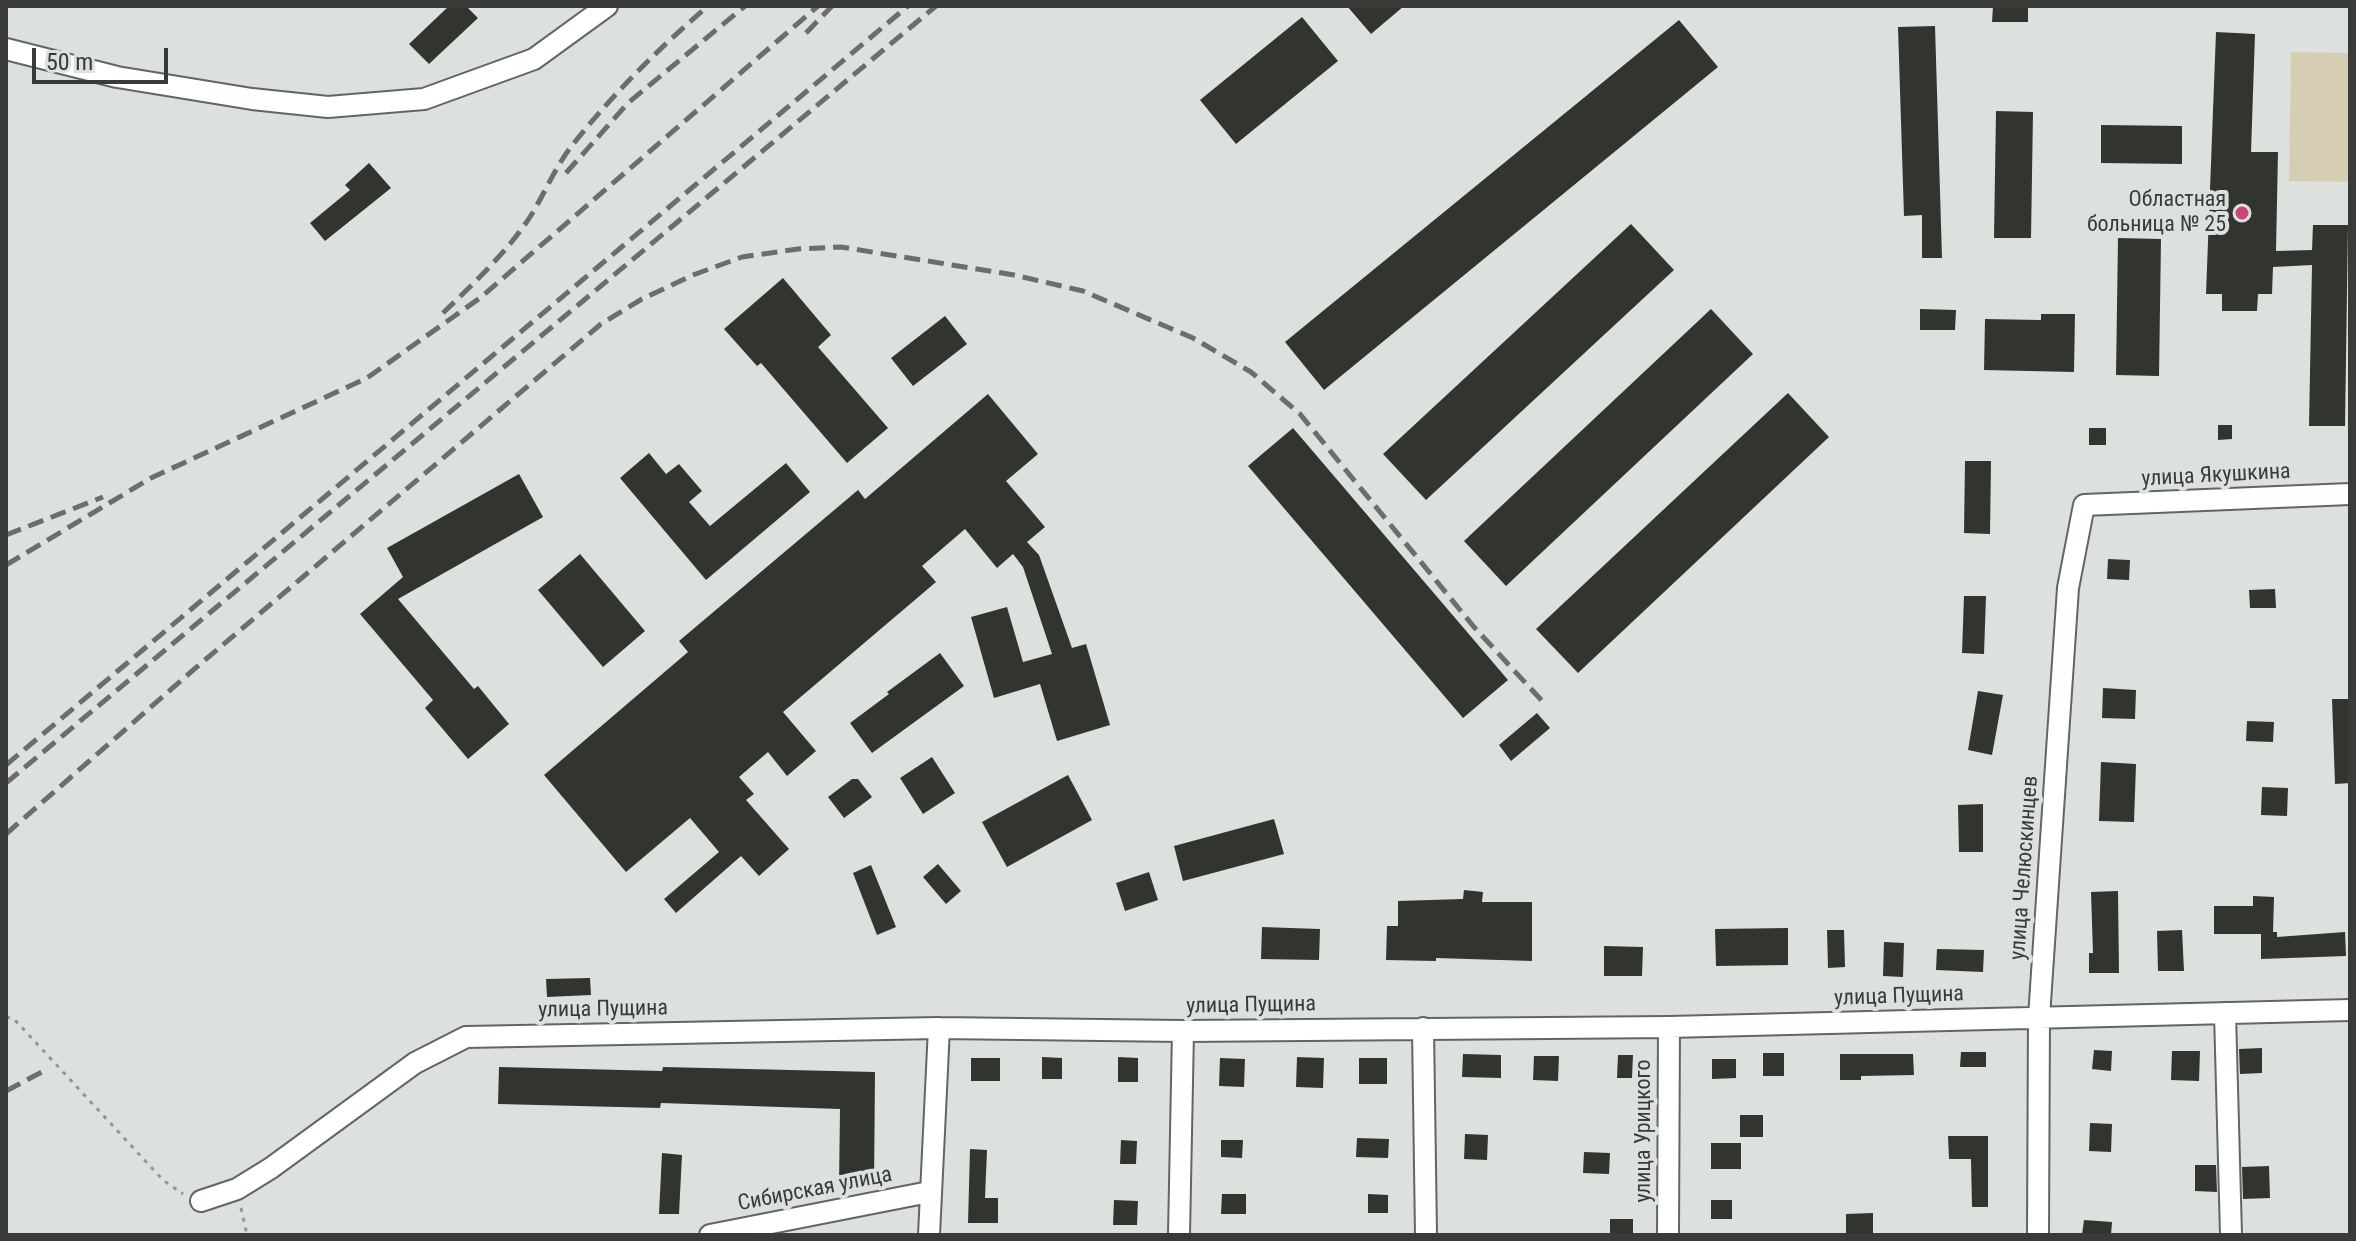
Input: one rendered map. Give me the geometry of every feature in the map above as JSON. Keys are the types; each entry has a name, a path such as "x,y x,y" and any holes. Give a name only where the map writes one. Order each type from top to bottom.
{"street":[{"path":"6,49 117,77 252,99 328,107 424,99 534,59 607,6"},
{"name":"улица Якушкина","path":"2084,505 2350,494"},
{"name":"улица Челюскинцев","path":"2038,1235 2039,1017 2068,588 2084,505"},
{"name":"улица Пущина","path":"201,1201 237,1189 271,1168 415,1063 466,1037 939,1028 1183,1031 1669,1027 2350,1010"},
{"path":"2225,1013 2231,1235"},
{"name":"улица Урицкого","path":"1668,1235 1669,1027"},
{"path":"929,1235 939,1028"},
{"path":"1423,1028 1426,1235"},
{"path":"1179,1235 1183,1031"},
{"name":"Сибирская улица","path":"710,1235 929,1192"}],"path":[{"path":"6,1017 14,1019 163,1180 189,1198 201,1201"},
{"path":"237,1189 247,1235"}],"shaded area":[{"path":"2291,52 2350,53 2350,182 2289,181"}],"building":[{"path":"449,6 466,6 478,18 429,64 409,44"},
{"path":"1347,6 1404,6 1371,34"},
{"path":"1993,6 2028,6 2028,22 1992,22"},
{"path":"1302,17 1338,61 1236,144 1200,100"},
{"path":"1679,20 1718,67 1324,390 1285,342"},
{"path":"1935,26 1942,258 1922,258 1922,215 1904,216 1898,27"},
{"name":"Областная больница № 25","path":"2216,32 2255,34 2251,152 2278,152 2276,251 2312,250 2313,225 2348,225 2345,426 2309,426 2312,265 2273,267 2272,294 2258,294 2257,311 2222,311 2222,294 2206,294"},
{"path":"1996,111 2033,112 2031,238 1994,238"},
{"path":"2101,125 2182,126 2182,164 2101,163"},
{"path":"369,163 391,188 325,241 310,223 350,190 345,185"},
{"path":"1631,224 1674,270 1426,500 1383,454"},
{"path":"2118,238 2161,239 2159,376 2116,375"},
{"path":"783,278 831,335 818,347 888,428 847,463 761,363 757,366 724,329"},
{"path":"1711,309 1753,354 1506,586 1464,541"},
{"path":"1920,309 1956,310 1955,330 1920,330"},
{"path":"2041,314 2075,314 2074,372 1984,370 1985,319 2041,320"},
{"path":"945,316 967,344 913,386 891,358"},
{"path":"1788,393 1829,437 1578,673 1536,629"},
{"path":"988,394 1038,454 1006,481 1045,527 1027,542 1039,555 1072,648 1086,644 1110,725 1057,741 1040,684 994,698 971,617 1007,607 1023,662 1052,654 1023,567 1013,554 997,568 965,529 922,566 936,582 783,712 816,751 787,776 768,752 739,777 754,794 746,800 789,849 759,876 741,856 676,913 664,899 719,852 690,818 626,872 544,775 688,652 679,641 858,490 865,499"},
{"path":"2218,425 2232,425 2232,439 2218,440"},
{"path":"1293,428 1508,680 1463,718 1248,466"},
{"path":"2089,428 2106,428 2106,445 2089,445"},
{"path":"649,453 666,474 679,464 702,491 689,502 710,526 786,463 810,492 706,580 620,478"},
{"path":"1965,461 1991,461 1990,534 1964,533"},
{"path":"519,474 543,517 398,599 474,689 478,686 509,724 468,759 425,708 433,700 360,614 403,577 387,548"},
{"path":"580,554 645,631 603,667 538,590"},
{"path":"2108,559 2130,560 2129,580 2107,579"},
{"path":"2275,589 2276,608 2250,608 2249,590"},
{"path":"1964,596 1986,596 1984,654 1962,653"},
{"path":"940,653 964,686 872,753 850,723"},
{"path":"2103,688 2136,690 2135,719 2102,718"},
{"path":"1978,691 2003,695 1992,755 1968,750"},
{"path":"2332,699 2350,699 2350,783 2335,784"},
{"path":"1537,713 1550,728 1511,761 1499,745"},
{"path":"2247,721 2274,722 2273,742 2246,741"},
{"path":"932,757 955,793 923,814 900,778"},
{"path":"2101,762 2136,764 2134,822 2099,821"},
{"path":"1068,775 1092,820 1007,867 982,822"},
{"path":"852,779 858,779 872,797 844,818 828,797"},
{"path":"2262,787 2288,788 2287,816 2261,815"},
{"path":"1983,804 1983,852 1959,852 1958,805"},
{"path":"1274,819 1284,854 1183,881 1174,846"},
{"path":"938,864 961,891 946,904 923,877"},
{"path":"871,865 896,927 877,935 853,873"},
{"path":"1149,872 1158,900 1125,911 1116,883"},
{"path":"1464,890 1483,892 1482,902 1532,902 1532,961 1386,960 1387,926 1398,926 1398,901 1463,899"},
{"path":"2118,891 2119,973 2089,973 2089,953 2093,953 2091,892"},
{"path":"2253,896 2274,897 2273,932 2277,932 2277,937 2345,932 2346,956 2261,959 2261,934 2214,934 2214,906 2253,906"},
{"path":"1262,927 1320,929 1319,960 1261,959"},
{"path":"1788,928 1788,965 1716,966 1715,929"},
{"path":"1827,930 1844,930 1845,967 1828,968"},
{"path":"2182,930 2184,971 2158,971 2157,931"},
{"path":"1884,942 1904,943 1903,977 1883,976"},
{"path":"1604,946 1643,947 1642,976 1604,976"},
{"path":"1937,949 1984,950 1983,972 1936,970"},
{"path":"590,978 591,995 547,997 546,979"},
{"path":"2262,1048 2262,1073 2240,1074 2239,1049"},
{"path":"2094,1050 2112,1051 2111,1071 2092,1069"},
{"path":"2172,1051 2200,1051 2199,1081 2171,1080"},
{"path":"1961,1052 1986,1052 1986,1067 1960,1067"},
{"path":"1763,1053 1784,1053 1784,1076 1763,1076"},
{"path":"1463,1054 1501,1055 1501,1078 1462,1077"},
{"path":"1840,1054 1913,1054 1914,1075 1861,1076 1861,1080 1840,1080"},
{"path":"1618,1055 1633,1055 1632,1078 1617,1078"},
{"path":"1534,1056 1559,1056 1558,1081 1533,1080"},
{"path":"1042,1057 1062,1058 1062,1079 1042,1079"},
{"path":"1118,1057 1138,1058 1138,1082 1118,1082"},
{"path":"1297,1057 1324,1058 1323,1088 1296,1087"},
{"path":"971,1058 1000,1058 1000,1081 971,1081"},
{"path":"1220,1058 1245,1059 1244,1087 1219,1086"},
{"path":"1359,1058 1387,1058 1387,1084 1359,1084"},
{"path":"1712,1059 1736,1059 1736,1078 1712,1079"},
{"path":"499,1067 875,1072 874,1186 839,1186 840,1109 661,1103 660,1108 498,1104"},
{"path":"1740,1115 1763,1115 1763,1137 1740,1137"},
{"path":"2090,1123 2112,1124 2111,1152 2089,1151"},
{"path":"1465,1134 1488,1135 1487,1160 1464,1159"},
{"path":"1948,1136 1988,1136 1988,1207 1972,1207 1971,1159 1949,1159"},
{"path":"1357,1138 1389,1139 1388,1158 1356,1157"},
{"path":"1121,1140 1137,1141 1136,1164 1120,1164"},
{"path":"1221,1140 1243,1140 1242,1158 1221,1157"},
{"path":"1711,1143 1741,1143 1741,1169 1711,1169"},
{"path":"970,1149 987,1150 985,1198 998,1198 998,1223 968,1223"},
{"path":"1584,1152 1610,1153 1609,1174 1583,1173"},
{"path":"662,1153 682,1155 679,1214 659,1214"},
{"path":"2195,1165 2216,1165 2217,1192 2195,1191"},
{"path":"2269,1166 2270,1198 2243,1199 2242,1167"},
{"path":"1222,1194 1246,1194 1246,1214 1221,1214"},
{"path":"1368,1194 1388,1195 1388,1213 1368,1213"},
{"path":"1114,1200 1138,1201 1137,1225 1113,1225"},
{"path":"1711,1200 1732,1200 1732,1219 1711,1219"},
{"path":"1873,1213 1873,1235 1846,1235 1846,1214"},
{"path":"1610,1219 1633,1219 1633,1235 1610,1235"},
{"path":"2084,1220 2112,1222 2111,1235 2082,1235"}],"railway":[{"path":"443,313 521,230 562,160 589,124 672,38 708,6"},
{"path":"566,173 628,103 745,6"},
{"path":"6,565 151,478 367,378 480,298 818,6"},
{"path":"806,33 832,6"},
{"path":"6,765 908,6"},
{"path":"6,783 936,6"},
{"path":"6,834 192,671 601,324 642,299 693,275 742,257 798,249 841,247 1014,275 1083,291 1193,338 1251,372 1300,414 1474,627 1545,704"},
{"path":"6,535 103,497"},
{"path":"6,1091 42,1072"}],"place":[{"name":"Областная больница № 25","path":"2242,213"}]}
